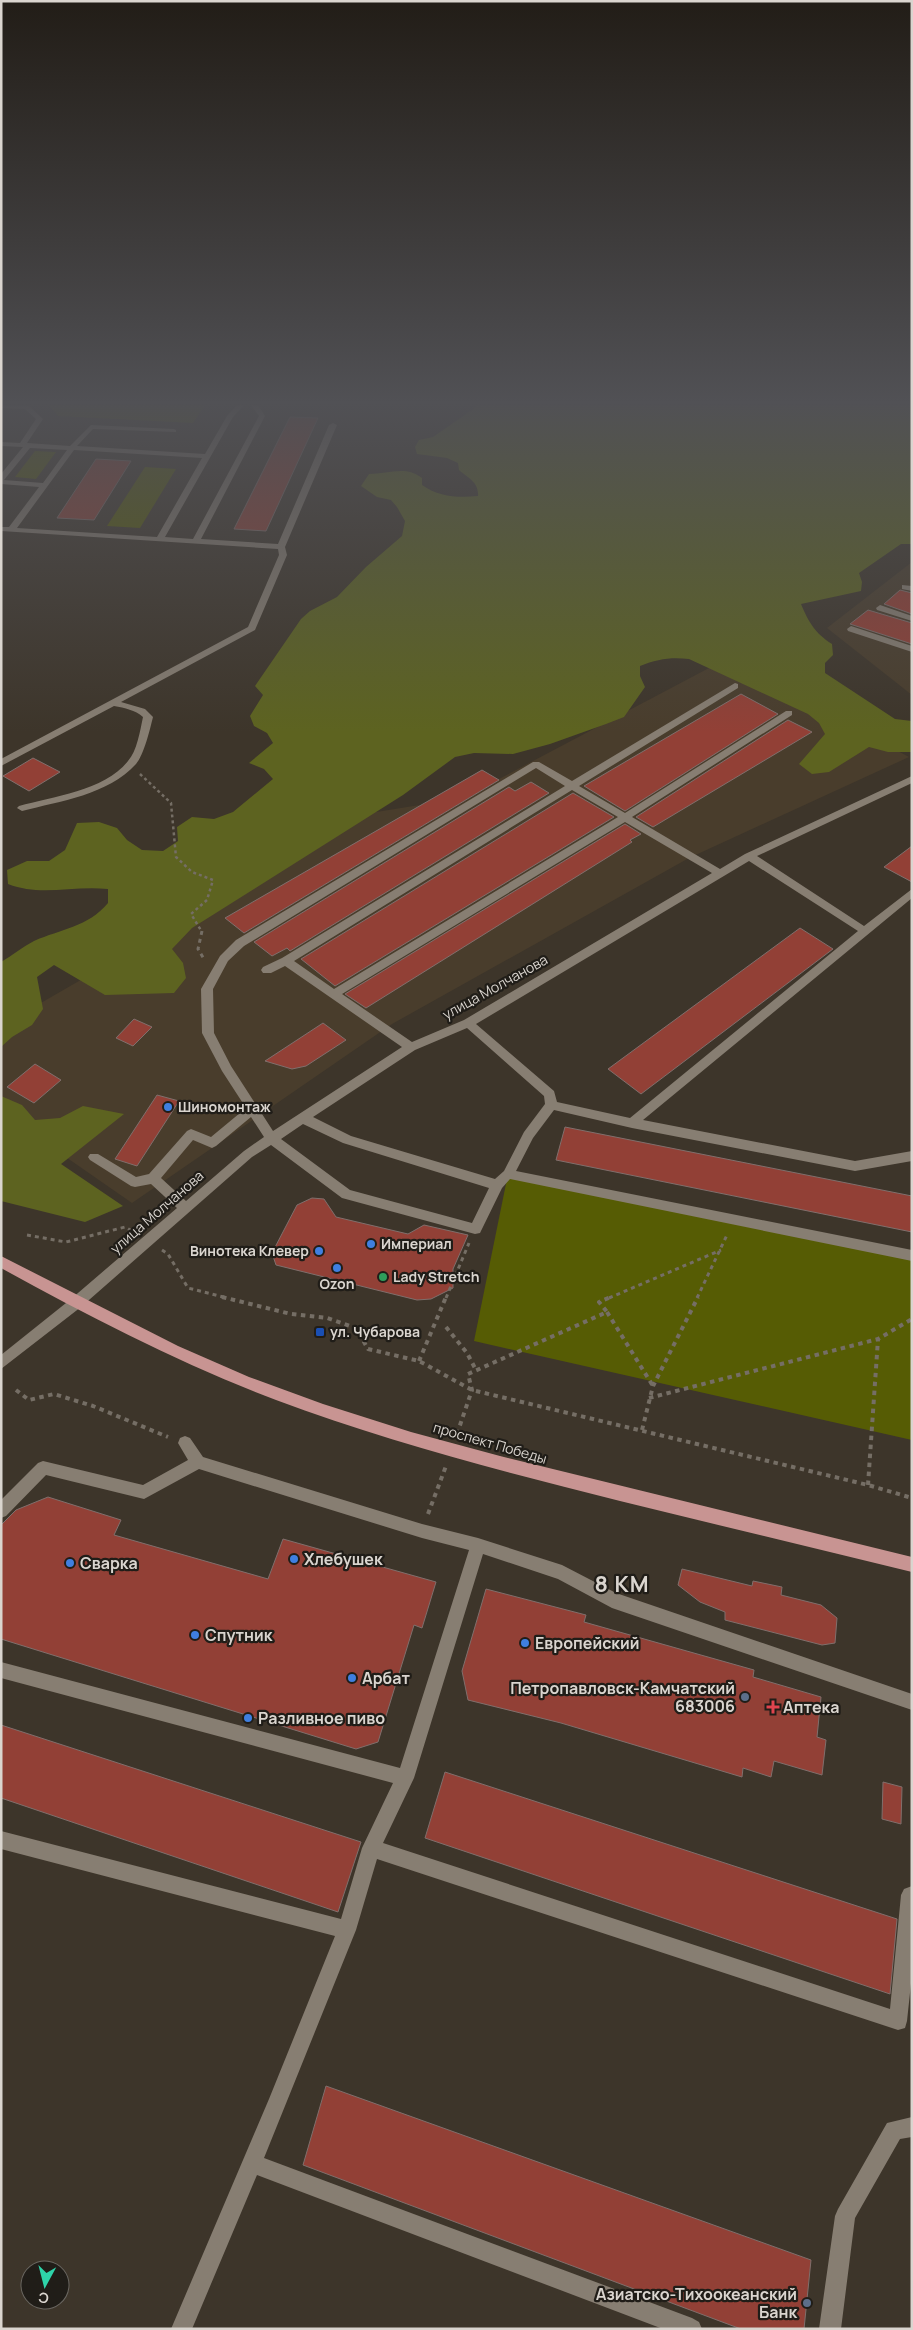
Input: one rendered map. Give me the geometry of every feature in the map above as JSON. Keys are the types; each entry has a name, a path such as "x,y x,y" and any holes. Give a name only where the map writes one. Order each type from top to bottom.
{"main road":[{"name":"проспект Победы","path":"1,1261 76,1303 165,1346 280,1395 420,1440 523,1470 912,1565"}],"street":[{"path":"12,529 23,514"},
{"path":"160,539 175,514"},
{"path":"196,541 210,514"},
{"path":"1,763 74,722 252,628 283,555 281,547 295,514"},
{"path":"1,528 281,547"},
{"path":"880,608 912,619"},
{"path":"851,629 912,650"},
{"path":"267,970 286,961 735,686"},
{"path":"22,808 98,786 114,778 133,762 145,731 148,717 142,711 132,707 113,703"},
{"path":"334,994 624,818 789,713"},
{"path":"468,1023 550,1094 551,1105 528,1135 508,1174 497,1185 475,1229 346,1194 272,1139 226,1068 208,1033 207,989 213,975 240,943 536,764 571,787 719,873"},
{"name":"улица Молчанова","path":"1,1362 76,1303 184,1207 248,1154 411,1047 468,1023 750,856 912,780"},
{"path":"750,856 865,930"},
{"path":"632,1123 912,892"},
{"path":"286,961 411,1047"},
{"path":"551,1105 632,1123 854,1166 912,1156"},
{"path":"94,1157 135,1182 153,1178 190,1134 212,1143 253,1110"},
{"path":"303,1118 347,1140 497,1185"},
{"path":"508,1174 912,1256"},
{"path":"153,1178 184,1207"},
{"path":"185,1443 198,1462 422,1531 478,1545 562,1573 612,1600 912,1702"},
{"path":"1,1511 43,1468 144,1492 198,1462"},
{"path":"181,2329 252,2163 347,1930 371,1848 405,1778 478,1545"},
{"path":"1,1670 405,1778"},
{"path":"1,1840 347,1930"},
{"path":"371,1848 898,2021 910,1895 912,1895"},
{"path":"830,2329 845,2216 894,2130 912,2127"},
{"path":"252,2163 692,2329"}],"path":[{"path":"133,762 137,772 171,803 176,857 192,872 213,880 207,900 191,914 202,931 198,949 213,975"},
{"path":"642,1430 653,1386 721,1250 732,1220"},
{"path":"27,1235 66,1242 125,1227 168,1254 188,1288 291,1314 327,1318 356,1328 368,1349 419,1361 472,1390 868,1484 912,1498"},
{"path":"419,1361 475,1229"},
{"path":"653,1386 599,1302 721,1250"},
{"path":"472,1390 468,1374 607,1312"},
{"path":"649,1398 878,1339 912,1319"},
{"path":"446,1327 460,1347 468,1354 476,1370"},
{"path":"868,1484 878,1339"},
{"path":"16,1390 29,1400 54,1394 185,1443"}],"shaded area":[{"path":"115,514 149,514 140,528 107,526"},
{"path":"912,562 912,695 827,628"},
{"path":"726,659 909,757 689,858 392,1024 132,1203 1,1112 1,1026 370,813 463,798"},
{"path":"508,1174 912,1256 912,1440 474,1341"}],"green space":[{"path":"401,514 912,514 912,544 901,544 859,573 862,582 861,591 801,604 813,627 832,644 833,655 825,663 825,673 895,719 912,721 912,752 888,752 869,747 829,772 812,774 799,764 825,734 819,723 808,714 689,659 658,660 640,666 640,676 645,687 624,717 550,744 513,754 474,753 455,757 403,795 192,928 172,949 183,963 186,978 174,993 105,995 54,965 37,977 43,1009 32,1025 12,1037 1,1047 1,962 34,941 83,922 100,911 108,903 108,889 33,890 20,888 8,884 7,870 27,861 49,861 65,850 77,823 99,822 117,828 127,840 142,850 163,851 178,841 177,827 192,817 214,819 233,812 273,779 264,769 249,763 273,743 267,733 254,726 250,716 263,695 255,686 301,619 310,611 337,597 366,567 402,536 405,521"},
{"path":"1,1096 22,1105 35,1120 60,1118 83,1106 124,1114 61,1164 123,1206 85,1222 1,1201"}],"building":[{"path":"60,514 98,514 94,520 57,518"},
{"path":"242,514 274,514 266,531 234,529"},
{"path":"900,590 912,593 912,614 884,604"},
{"path":"868,610 912,623 912,644 850,624"},
{"path":"741,694 778,714 625,811 584,786"},
{"path":"788,720 812,732 653,827 636,817"},
{"path":"33,758 60,772 29,791 3,776"},
{"path":"482,770 499,780 244,933 225,918"},
{"path":"531,782 549,793 290,951 287,948 272,956 254,942 509,787 515,791"},
{"path":"573,793 614,817 335,986 301,959"},
{"path":"625,824 641,834 630,840 632,842 366,1008 345,994"},
{"path":"912,846 912,882 884,867"},
{"path":"800,928 833,949 641,1094 608,1069"},
{"path":"134,1019 152,1027 133,1046 116,1038"},
{"path":"323,1023 346,1040 306,1066 292,1069 265,1061"},
{"path":"35,1064 61,1080 34,1103 7,1087"},
{"path":"157,1095 179,1101 137,1166 115,1159"},
{"path":"565,1127 912,1196 912,1232 556,1160"},
{"name":"Империал","path":"312,1198 324,1199 336,1217 408,1234 424,1225 468,1235 453,1269 453,1288 431,1299 417,1300 276,1265 272,1253 297,1205"},
{"path":"48,1497 121,1520 114,1535 268,1579 283,1539 436,1582 422,1628 414,1625 378,1742 356,1749 1,1639 1,1525 16,1510"},
{"path":"682,1569 752,1586 753,1581 782,1587 781,1595 821,1605 837,1618 835,1643 822,1645 725,1620 725,1612 700,1602 678,1585"},
{"path":"486,1589 586,1615 584,1622 754,1670 753,1677 821,1697 817,1737 826,1740 822,1775 774,1761 771,1777 743,1768 742,1777 561,1723 468,1700 462,1671"},
{"path":"1,1725 361,1842 338,1912 1,1798"},
{"path":"445,1772 897,1919 890,1994 425,1838"},
{"path":"883,1782 902,1787 901,1824 882,1819"},
{"path":"326,2086 811,2260 804,2329 741,2329 303,2165"}],"place":[{"name":"Шиномонтаж","path":"168,1107"},
{"name":"Империал","path":"371,1244"},
{"name":"Винотека Клевер","path":"319,1251"},
{"name":"Ozon","path":"337,1268"},
{"name":"Lady Stretch","path":"383,1277"},
{"name":"ул. Чубарова","path":"320,1332"},
{"name":"Хлебушек","path":"294,1559"},
{"name":"Сварка","path":"70,1563"},
{"name":"Спутник","path":"195,1635"},
{"name":"Европейский","path":"525,1643"},
{"name":"Арбат","path":"352,1678"},
{"name":"Петропавловск-Камчатский 683006","path":"745,1697"},
{"name":"Аптека","path":"773,1707"},
{"name":"Разливное пиво","path":"248,1718"},
{"name":"Азиатско-Тихоокеанский Банк","path":"807,2303"}],"district":[{"name":"8 КМ","path":"622,1584"}]}
